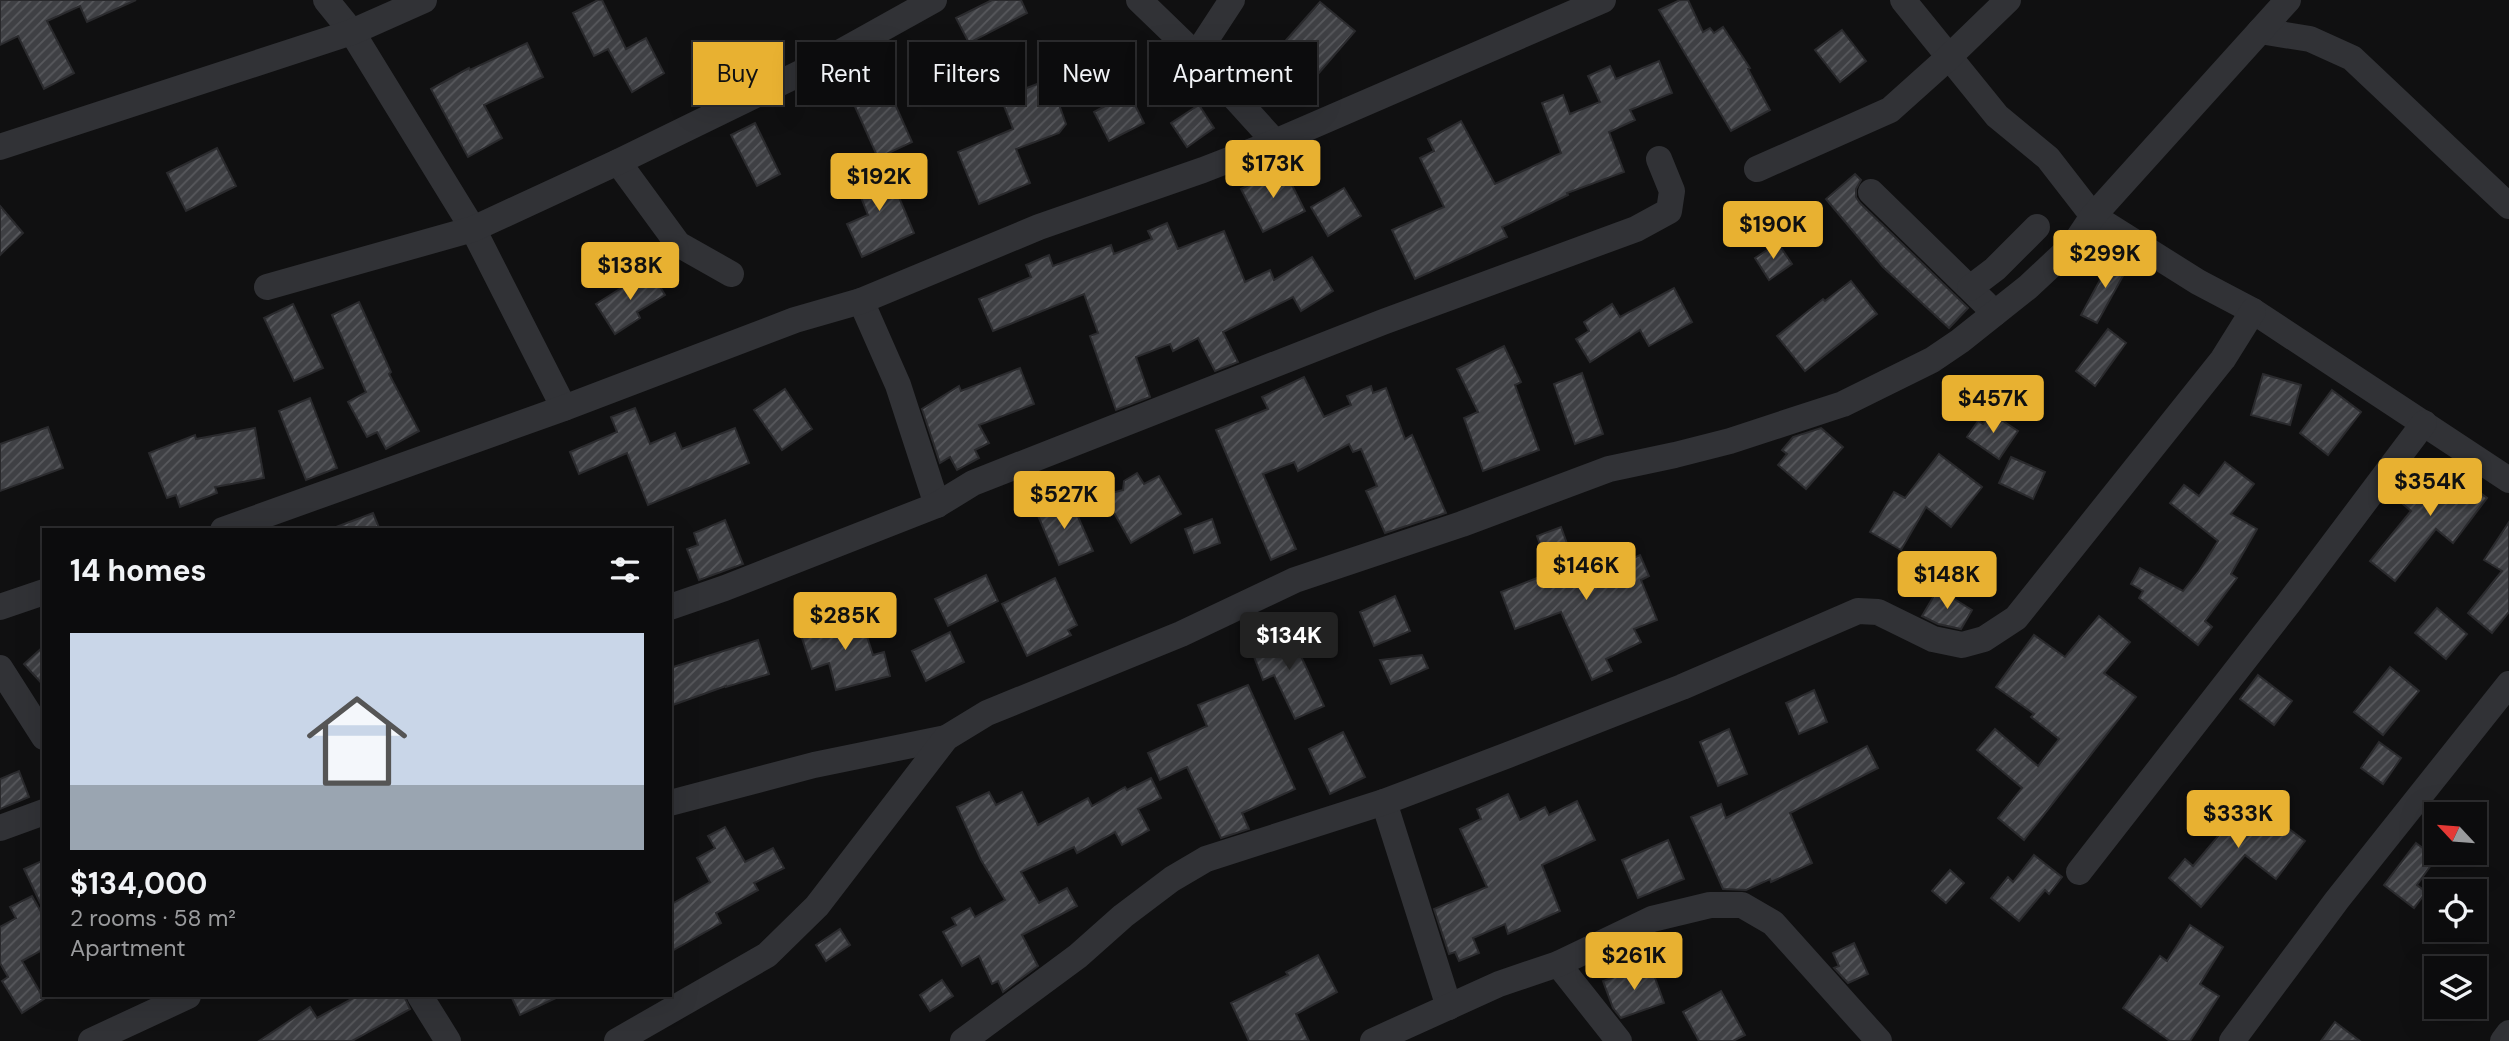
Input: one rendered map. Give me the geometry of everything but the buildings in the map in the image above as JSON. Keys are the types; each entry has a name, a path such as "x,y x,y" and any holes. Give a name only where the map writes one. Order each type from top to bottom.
{"street":[{"path":"326,0 352,32 473,229 564,408"},
{"path":"0,147 352,32 424,0"},
{"path":"267,287 473,229 819,64 933,0"},
{"path":"1139,0 1183,42"},
{"path":"1205,42 1232,0"},
{"path":"229,528 564,408 795,320 861,301 1039,227 1203,170 1275,142 1603,0"},
{"path":"1903,0 1997,116 2048,158 2093,216 2198,282 2253,311 2509,480"},
{"path":"1757,169 1890,110 2008,0"},
{"path":"672,802 814,765 946,738 987,713 1181,634 1295,580 1462,524 1609,468 1675,456 1843,404 1932,360 2028,286 2075,243 2093,216 2288,0"},
{"path":"2260,32 2310,39 2351,58 2509,206"},
{"path":"1241,105 1275,142"},
{"path":"672,606 937,505 973,483 1383,322 1636,229 1670,211 1672,191 1658,159"},
{"path":"618,162 678,244 731,275"},
{"path":"1871,192 1995,313"},
{"path":"1970,288 1995,269 2037,227"},
{"path":"861,301 898,385 937,505"},
{"path":"976,1037 1143,901 1172,879 1206,859 1384,802 1682,687 1858,611 1878,612 1933,639 1962,645 1984,639 2016,618 2223,359 2253,311"},
{"path":"2079,872 2288,604 2424,423"},
{"path":"0,607 42,593"},
{"path":"0,668 42,734"},
{"path":"2232,1041 2337,900 2509,684"},
{"path":"617,1041 767,955 817,906 946,738"},
{"path":"1384,802 1449,1007"},
{"path":"0,828 42,813"},
{"path":"1373,1041 1499,984 1558,964 1652,919 1710,905 1742,905 1773,923 1879,1041"},
{"path":"1558,964 1619,1041"},
{"path":"91,1041 186,997"},
{"path":"421,997 448,1041"},
{"path":"2503,1041 2509,1033"}]}
